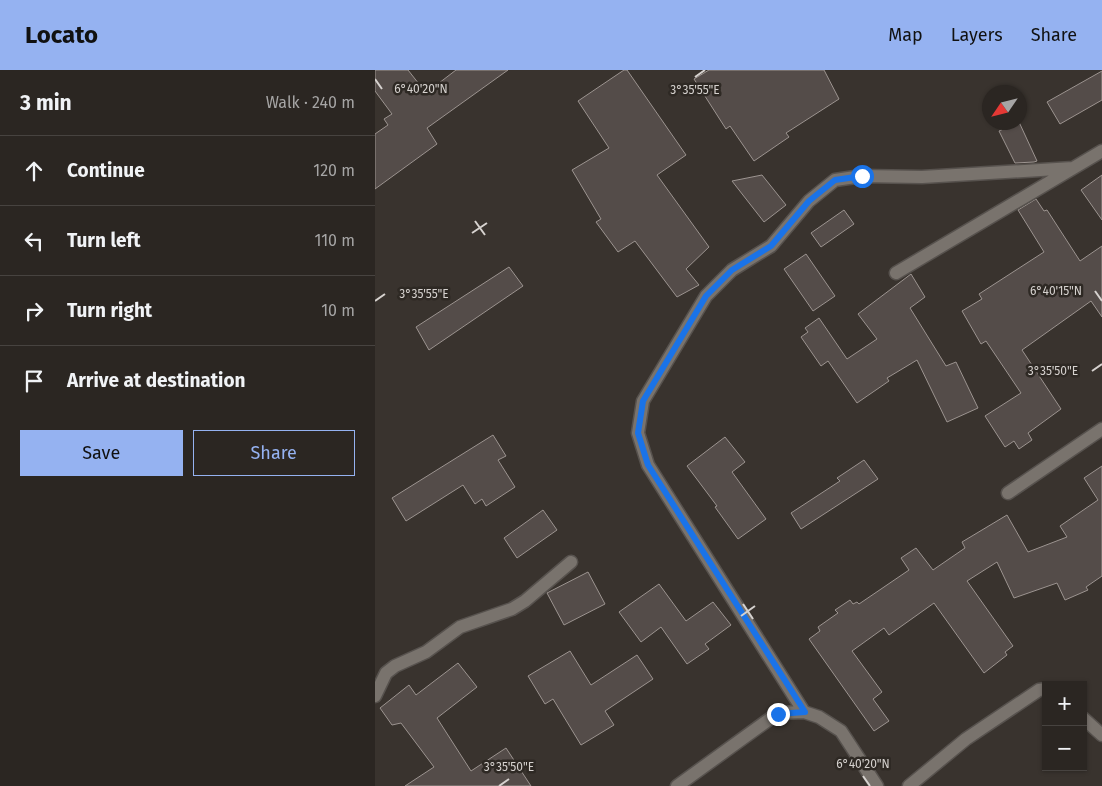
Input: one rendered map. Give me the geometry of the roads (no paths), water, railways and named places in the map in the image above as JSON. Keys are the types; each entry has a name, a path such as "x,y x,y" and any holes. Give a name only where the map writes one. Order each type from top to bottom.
{"street":[{"path":"896,273 1102,151"},
{"path":"805,712 648,465 638,433 643,401 706,296 732,270 771,246 809,201 835,180 862,176 922,177 1073,168"},
{"path":"1008,493 1102,429"},
{"path":"375,696 386,673 395,666 426,652 460,627 512,609 525,601 571,562"},
{"path":"909,786 966,739 1042,690"},
{"path":"677,786 778,714 805,712 819,717 841,731 877,786"},
{"path":"1087,722 1102,735"}]}
